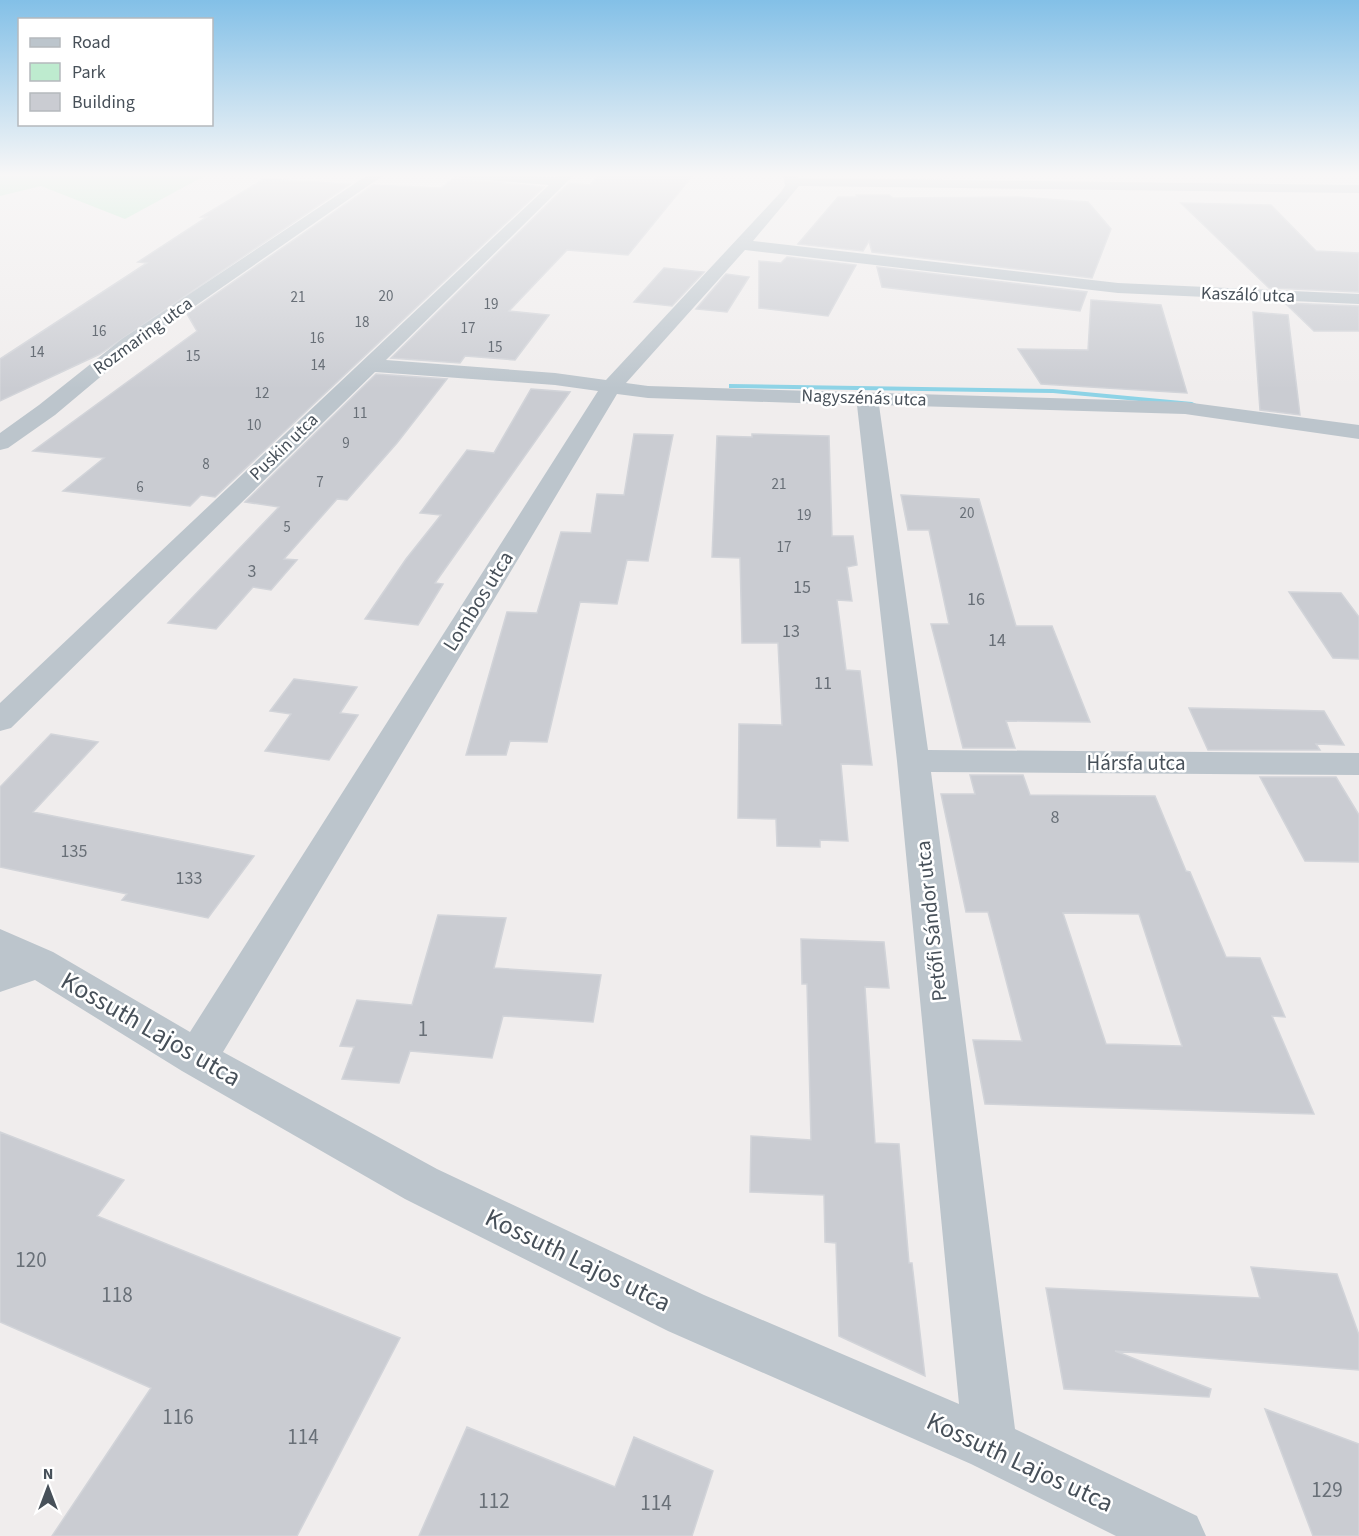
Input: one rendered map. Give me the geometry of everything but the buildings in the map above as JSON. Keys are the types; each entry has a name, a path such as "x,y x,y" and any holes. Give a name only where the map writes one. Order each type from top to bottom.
{"street":[{"name":"Rozmaring utca","path":"0,443 47,410 129,343 272,246"},
{"name":"Puskin utca","path":"0,721 492,246"},
{"name":"Lombos utca","path":"197,1058 609,388 742,246"},
{"name":"Kaszáló utca","path":"749,246 1118,288 1359,299"},
{"name":"Nagyszénás utca","path":"368,365 555,379 648,392 1185,408 1359,432"},
{"name":"Petőfi Sándor utca","path":"867,399 914,761 990,1445"},
{"name":"Hársfa utca","path":"914,761 1359,764"},
{"name":"Kossuth Lajos utca","path":"13,961 197,1058 431,1189 686,1313 990,1445 1177,1536"}],"waterway":[{"path":"732,386 1053,391 1192,404"}]}
